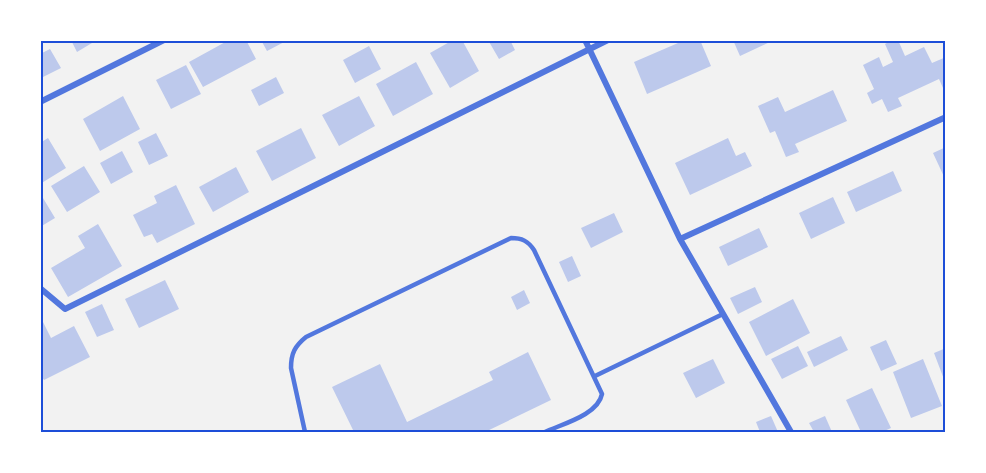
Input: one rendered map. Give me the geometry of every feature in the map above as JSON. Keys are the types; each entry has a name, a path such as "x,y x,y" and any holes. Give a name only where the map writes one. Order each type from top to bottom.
{"street":[{"path":"40,102 164,40"},
{"path":"585,40 680,239 791,432"},
{"path":"40,288 64,309 608,40"},
{"path":"680,239 945,117"}],"lane":[{"path":"305,432 291,368 291,358 297,344 306,337 511,238 525,241 534,250 602,394 597,406 545,432"},
{"path":"595,376 723,314"}],"building":[{"path":"71,40 97,40 77,52"},
{"path":"229,40 246,40 256,59 203,87 189,62"},
{"path":"261,40 288,40 267,51"},
{"path":"453,40 462,40 479,71 450,88 430,53"},
{"path":"488,40 510,40 515,50 499,59"},
{"path":"685,40 700,40 711,66 647,94 634,62"},
{"path":"733,40 774,40 740,56"},
{"path":"898,40 905,56 924,47 932,63 946,57 946,86 943,88 939,79 898,98 902,106 888,112 882,99 872,104 867,93 874,89 863,65 879,57 883,67 893,62 885,44"},
{"path":"369,46 381,69 355,83 343,60"},
{"path":"50,49 61,68 43,77 40,72 40,54"},
{"path":"416,62 433,94 393,116 376,84"},
{"path":"186,65 201,94 171,109 156,80"},
{"path":"276,77 284,93 259,106 251,90"},
{"path":"833,90 847,121 795,144 799,152 786,157 775,131 770,133 758,106 778,97 785,112"},
{"path":"123,96 140,129 100,151 83,119"},
{"path":"359,96 375,126 339,146 322,115"},
{"path":"301,128 316,158 272,181 256,151"},
{"path":"156,133 168,156 149,165 138,142"},
{"path":"48,138 66,168 40,184 40,143"},
{"path":"728,138 736,156 745,152 752,166 690,195 675,163"},
{"path":"946,147 946,181 933,153"},
{"path":"122,151 133,172 111,184 100,163"},
{"path":"84,166 100,192 67,212 51,186"},
{"path":"236,167 249,192 213,212 199,187"},
{"path":"893,171 902,191 856,212 847,192"},
{"path":"176,185 195,224 157,243 152,234 144,237 133,215 157,203 154,196"},
{"path":"833,197 845,223 811,239 799,213"},
{"path":"43,198 55,218 40,227 40,200"},
{"path":"614,213 623,232 591,248 581,228"},
{"path":"98,224 122,266 68,297 51,268 85,248 78,236"},
{"path":"759,228 768,247 728,266 719,247"},
{"path":"572,256 581,276 568,282 559,262"},
{"path":"165,280 179,309 139,328 125,299"},
{"path":"755,287 762,302 738,314 730,298"},
{"path":"524,290 530,303 517,310 511,297"},
{"path":"793,299 810,333 766,356 749,322"},
{"path":"102,304 114,330 97,337 85,312"},
{"path":"43,322 51,338 74,326 90,357 44,380 40,374 40,324"},
{"path":"841,336 848,350 814,367 807,352"},
{"path":"886,340 897,364 881,371 870,347"},
{"path":"798,346 808,366 782,379 771,359"},
{"path":"946,348 946,382 945,382 934,353"},
{"path":"528,352 551,400 485,432 354,432 332,387 380,364 407,422 493,380 489,372"},
{"path":"713,359 725,383 696,398 683,373"},
{"path":"923,359 942,406 911,418 893,372"},
{"path":"872,388 891,428 882,432 861,432 846,400"},
{"path":"771,416 778,432 760,432 756,422"},
{"path":"825,416 832,432 814,432 809,423"}]}
